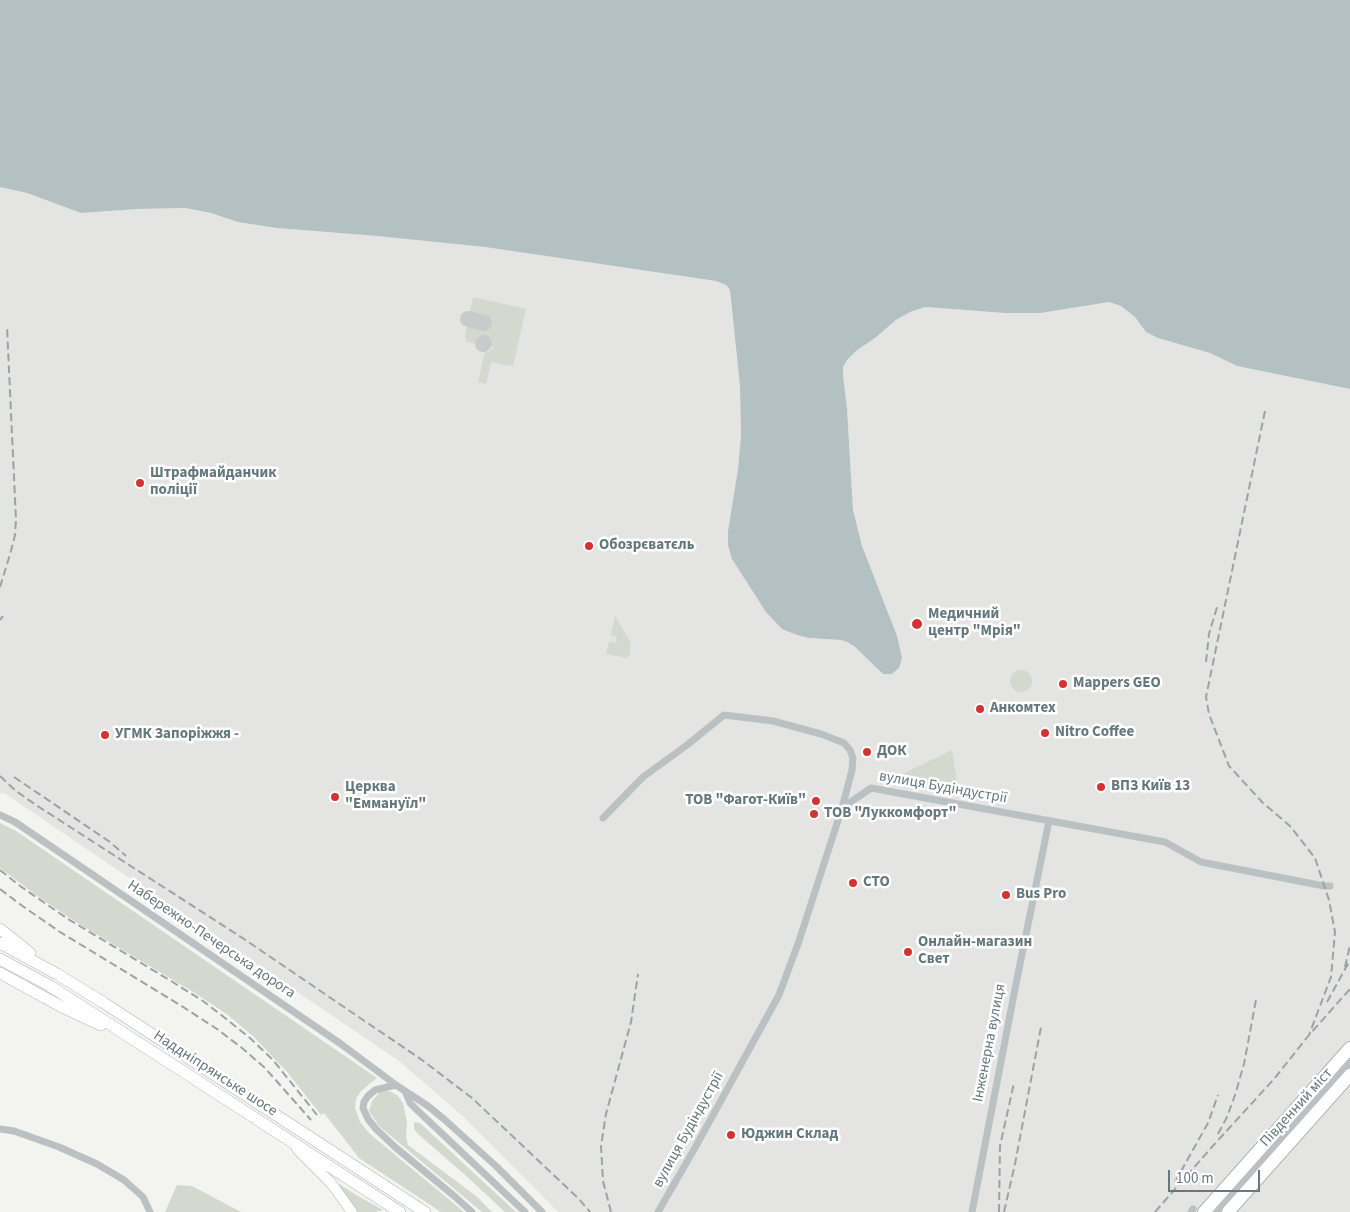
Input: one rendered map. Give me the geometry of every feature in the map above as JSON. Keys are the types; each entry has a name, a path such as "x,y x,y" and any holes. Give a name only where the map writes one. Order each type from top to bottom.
{"highway":[{"name":"Південний міст","path":"1196,1211 1350,1048"},
{"name":"Південний міст","path":"1228,1212 1350,1075"}],"main road":[{"path":"0,929 57,974"},
{"name":"Наддніпрянське шосе","path":"0,943 57,974 144,1029 425,1212"},
{"name":"Наддніпрянське шосе","path":"0,959 50,986 400,1212"},
{"path":"0,974 84,1018 126,1035"}],"street":[{"path":"602,818 643,777 724,715 773,721 821,734 844,743 850,750 853,758 852,770 842,808"},
{"name":"вулиця Будіндустрії","path":"658,1212 779,995 799,941 842,808 870,788 1165,842 1201,862 1330,886"},
{"name":"Набережно-Печерська дорога","path":"0,815 15,822 428,1106 519,1188 542,1212"},
{"name":"Інженерна вулиця","path":"972,1212 1049,820"},
{"path":"1217,1212 1350,1063"},
{"path":"396,1085 375,1090 368,1096 364,1102 364,1108 368,1119 395,1147 472,1212"},
{"name":"Набережно-Печерська дорога","path":"405,1091 410,1103 525,1212"},
{"path":"0,1129 14,1131 59,1147 97,1164 124,1180 143,1197 150,1212"},
{"path":"286,1138 331,1183 352,1212"}],"shaded area":[{"path":"0,0 1350,0 1350,389 1237,366 1210,353 1158,338 1146,332 1135,317 1121,306 1109,302 1040,313 1005,313 925,307 910,312 896,320 856,351 843,367 853,510 862,546 897,636 902,658 899,668 892,674 883,674 854,646 847,642 809,638 782,629 766,612 732,559 728,545 728,531 738,469 741,435 740,386 730,290 726,285 716,281 485,247 277,228 238,222 211,213 185,208 81,213 27,193 0,187"},
{"path":"0,187 27,193 81,213 185,208 277,228 485,247 716,281 726,285 730,290 740,386 741,435 738,469 728,531 728,545 797,635 847,642 854,646 883,674 893,674 899,668 853,510 843,367 856,351 896,320 910,312 925,307 1005,313 1109,302 1121,306 1135,317 1146,332 1158,338 1210,353 1237,366 1350,389 1350,1212 558,1212 465,1118 399,1061 4,793 0,793"},
{"path":"473,297 526,309 513,366 491,362 486,384 478,382 485,351 488,352 495,347 467,342 466,340 465,335"},
{"path":"615,616 630,641 630,654 627,658 606,654 609,642 616,643 617,637 611,636"},
{"path":"1021,670 1029,673 1032,681 1029,689 1021,692 1013,689 1010,681 1013,673"},
{"path":"952,750 959,795 904,785 902,774"},
{"path":"0,823 16,831 377,1078 361,1091 356,1099 355,1108 360,1122 370,1134 464,1212 441,1212 359,1158 324,1113 321,1115 288,1073 254,1037 228,1015 195,993 79,924 0,868"},
{"path":"389,1091 397,1095 403,1103 407,1122 406,1137 408,1145 476,1196 492,1212 482,1212 379,1126 369,1111 372,1101 380,1092"},
{"path":"414,1122 420,1123 516,1212 505,1212 418,1134 414,1129"},
{"path":"334,1181 358,1196 383,1210 356,1212"},
{"path":"177,1185 192,1186 241,1212 165,1212"}],"taxiway":[{"path":"468,319 484,323"}],"railway":[{"path":"0,587 15,535 16,520 7,327"},
{"path":"1265,411 1206,697 1209,714 1229,766 1263,803 1290,826 1315,858 1329,900 1335,932 1331,977 1309,1035"},
{"path":"1206,662 1209,634 1218,604"},
{"path":"0,620 3,616"},
{"path":"0,776 16,791 36,805 244,939 422,1060 472,1098 579,1199 590,1212"},
{"path":"14,777 110,842 126,856"},
{"path":"0,870 68,919 203,1001 225,1018 273,1060 317,1115"},
{"path":"0,889 60,932 217,1029 265,1068 311,1120"},
{"path":"1345,967 1350,945"},
{"path":"1327,1002 1350,960"},
{"path":"611,1212 603,1181 601,1146 606,1114 631,1022 638,974"},
{"path":"1155,1212 1274,1079 1309,1035 1350,989"},
{"path":"1218,1134 1227,1117 1244,1064 1256,1000"},
{"path":"1004,1212 1041,1027"},
{"path":"999,1212 1000,1146 1014,1083"},
{"path":"1175,1182 1208,1123 1218,1095"}],"place":[{"name":"Штрафмайданчик поліції","path":"140,483"},
{"name":"Обозрєватєль","path":"589,546"},
{"name":"Медичний центр \"Мрія\"","path":"917,624"},
{"name":"Mappers GEO","path":"1063,684"},
{"name":"Анкомтех","path":"980,709"},
{"name":"Nitro Coffee","path":"1045,733"},
{"name":"УГМК Запоріжжя -","path":"105,735"},
{"name":"ДОК","path":"867,752"},
{"name":"ВПЗ Київ 13","path":"1101,787"},
{"name":"Церква \"Еммануїл\"","path":"335,797"},
{"name":"ТОВ \"Фагот-Київ\"","path":"816,801"},
{"name":"ТОВ \"Луккомфорт\"","path":"814,814"},
{"name":"СТО","path":"853,883"},
{"name":"Bus Pro","path":"1006,895"},
{"name":"Онлайн-магазин Свет","path":"908,952"},
{"name":"Юджин Склад","path":"731,1135"}]}
